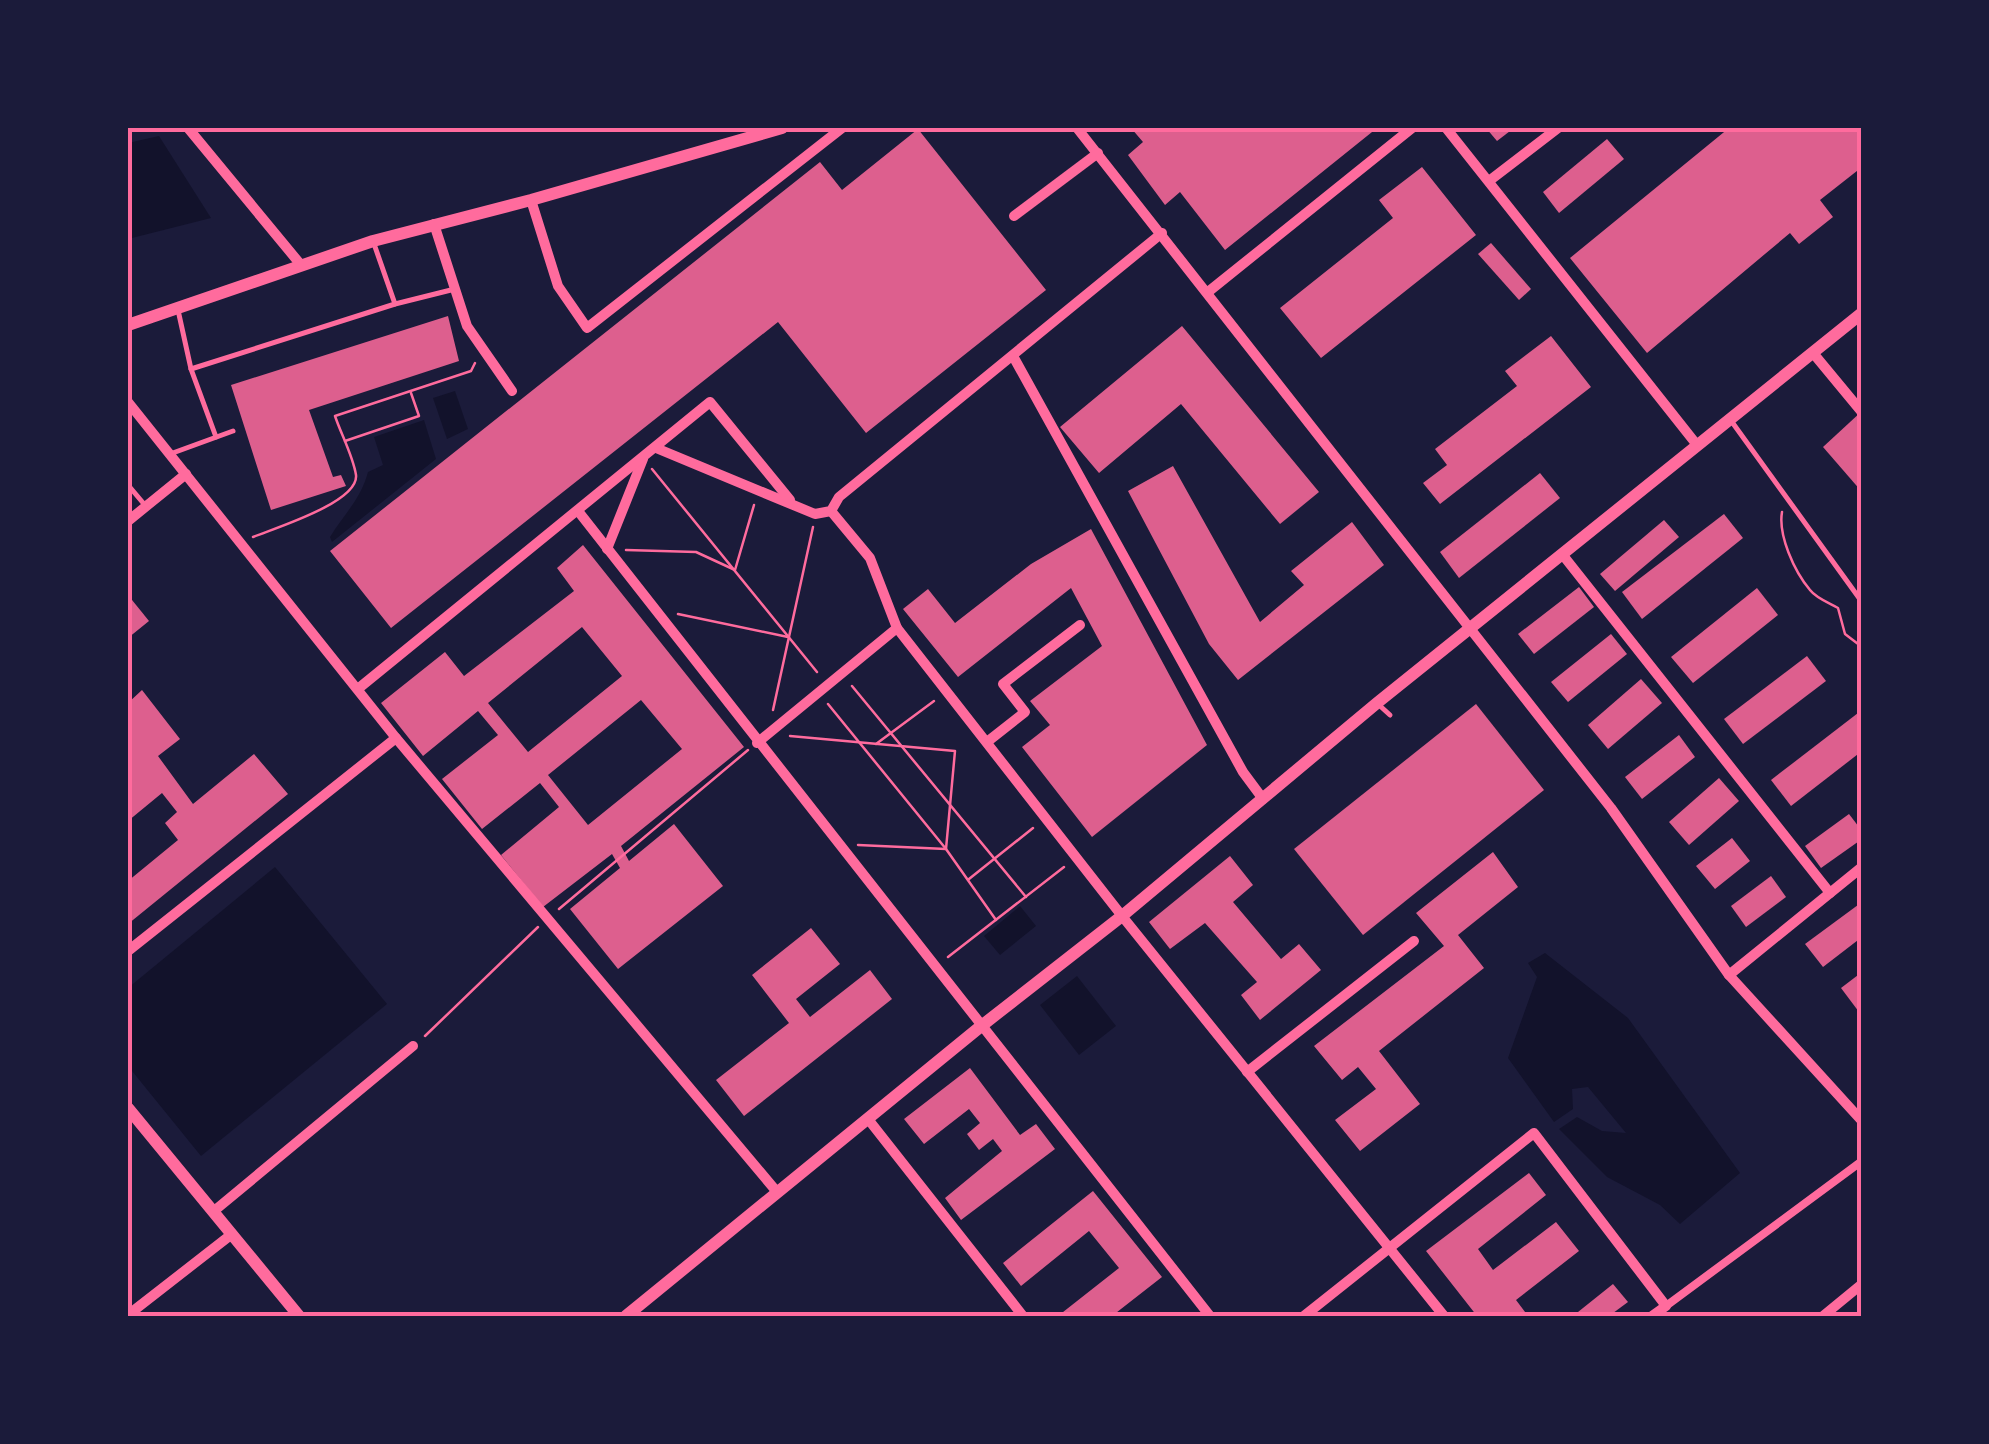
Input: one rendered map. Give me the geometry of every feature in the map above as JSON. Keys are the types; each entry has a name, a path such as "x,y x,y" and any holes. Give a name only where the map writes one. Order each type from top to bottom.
{"street":[{"path":"188,128 301,265"},
{"path":"128,324 373,241 782,128"},
{"path":"531,200 558,286 586,328 842,128"},
{"path":"1077,128 1612,808 1729,975 1862,1120"},
{"path":"1208,292 1412,128"},
{"path":"1446,128 1697,445"},
{"path":"1489,182 1558,128"},
{"path":"1014,216 1098,152"},
{"path":"434,224 468,326 512,391"},
{"path":"656,448 815,514 831,511 839,497 1162,232"},
{"path":"626,1316 1862,313"},
{"path":"1813,352 1862,411"},
{"path":"1013,356 1243,772 1263,799"},
{"path":"128,402 396,738 777,1192"},
{"path":"359,688 710,402 791,502"},
{"path":"607,549 644,458"},
{"path":"128,521 186,474"},
{"path":"578,511 1210,1316"},
{"path":"831,511 870,558 897,628 1122,916 1444,1316"},
{"path":"1562,554 1830,893"},
{"path":"987,742 1025,712 1003,684 1080,625"},
{"path":"757,743 897,628"},
{"path":"128,952 396,738"},
{"path":"1729,975 1862,867"},
{"path":"1247,1072 1414,940"},
{"path":"214,1211 413,1046"},
{"path":"128,1108 299,1316"},
{"path":"868,1120 1023,1316"},
{"path":"1304,1316 1534,1133 1666,1306"},
{"path":"1652,1316 1862,1161"},
{"path":"128,1314 232,1234"},
{"path":"1823,1316 1862,1284"}],"lane":[{"path":"373,241 395,304"},
{"path":"191,369 395,304 455,289"},
{"path":"178,308 191,369 216,437"},
{"path":"1730,420 1862,602"},
{"path":"169,454 233,431"},
{"path":"128,484 146,506"},
{"path":"1377,703 1390,715"}],"path":[{"path":"242,542 340,500 353,489 356,477 335,416 472,372 484,348"},
{"path":"344,441 419,416 411,391"},
{"path":"644,458 789,637 861,743 946,849 996,920"},
{"path":"735,570 759,489"},
{"path":"1786,495 1780,525 1792,558 1811,592 1838,608 1845,634 1862,647"},
{"path":"815,514 767,734 955,751 946,849"},
{"path":"607,549 696,552 735,570"},
{"path":"653,608 789,637"},
{"path":"842,674 1026,897"},
{"path":"876,744 947,691"},
{"path":"413,1046 546,919 757,743"},
{"path":"968,880 1046,818"},
{"path":"837,844 946,849"},
{"path":"935,968 1077,857"}],"shaded area":[{"path":"159,136 211,218 128,239 128,143"},
{"path":"455,391 468,429 447,439 433,398"},
{"path":"424,420 436,459 332,542 330,537 357,498 368,472 383,465 374,437"},
{"path":"275,867 387,1004 201,1156 128,1066 128,988"},
{"path":"1020,906 1036,926 1000,955 984,936"},
{"path":"1545,953 1628,1018 1740,1173 1680,1224 1660,1205 1607,1177 1559,1129 1577,1117 1602,1131 1626,1133 1588,1087 1572,1089 1573,1109 1554,1122 1508,1058 1537,977 1528,963"},
{"path":"1077,976 1116,1026 1079,1055 1040,1005"}],"building":[{"path":"1131,128 1377,128 1225,250 1180,192 1165,205 1128,155 1143,142"},
{"path":"1486,128 1514,128 1497,141"},
{"path":"1729,128 1862,128 1862,167 1820,200 1833,217 1799,244 1790,233 1647,353 1570,258"},
{"path":"918,129 1046,290 866,433 778,322 391,628 330,551 820,162 842,190"},
{"path":"1607,139 1624,159 1559,213 1543,192"},
{"path":"1422,167 1476,235 1321,358 1280,308 1393,218 1379,200"},
{"path":"1491,243 1531,289 1519,300 1478,254"},
{"path":"448,316 459,361 309,410 333,477 341,475 346,486 271,510 231,385"},
{"path":"1182,326 1319,492 1280,524 1181,404 1099,473 1060,427"},
{"path":"1551,336 1591,387 1440,504 1423,483 1447,465 1435,449 1517,386 1505,371"},
{"path":"1862,411 1862,492 1823,447"},
{"path":"1173,466 1260,622 1304,585 1291,571 1352,522 1384,565 1238,680 1209,644 1128,491"},
{"path":"1540,473 1560,498 1459,578 1440,552"},
{"path":"1724,514 1743,538 1642,619 1622,592"},
{"path":"1664,520 1679,537 1615,591 1600,574"},
{"path":"1091,529 1207,745 1092,837 1022,747 1050,725 1030,701 1102,646 1071,588 958,677 903,609 928,589 955,623 1031,564"},
{"path":"583,545 744,747 621,846 629,861 674,824 723,886 618,969 570,909 620,868 612,854 543,907 501,855 559,807 540,783 482,829 442,779 498,735 478,711 423,756 381,703 445,652 464,676 574,591 557,568","holes":["582,627 622,676 528,752 488,703","641,700 682,749 588,825 548,775"]},
{"path":"1579,587 1594,607 1534,654 1518,634"},
{"path":"1757,588 1778,615 1693,683 1671,657"},
{"path":"128,595 149,621 128,638"},
{"path":"1611,634 1627,654 1568,702 1551,682"},
{"path":"1807,656 1826,681 1743,744 1724,719"},
{"path":"1641,679 1662,703 1608,749 1588,725"},
{"path":"142,690 180,739 158,756 193,804 254,754 288,794 128,924 128,881 178,840 165,823 177,812 162,793 128,821 128,703"},
{"path":"1476,704 1544,790 1363,935 1294,849"},
{"path":"1858,713 1862,717 1862,751 1791,806 1771,780"},
{"path":"1679,735 1695,757 1642,799 1625,777"},
{"path":"1719,778 1739,801 1689,845 1669,822"},
{"path":"1849,814 1862,831 1862,839 1821,868 1805,846"},
{"path":"1732,838 1750,861 1715,889 1696,866"},
{"path":"1493,852 1518,887 1458,935 1484,968 1379,1051 1420,1104 1360,1151 1335,1120 1376,1089 1358,1067 1342,1080 1314,1046 1444,946 1416,913"},
{"path":"1230,856 1253,885 1233,902 1281,959 1299,944 1321,970 1260,1020 1241,995 1257,982 1205,923 1170,949 1149,922"},
{"path":"1771,876 1786,897 1746,927 1731,906"},
{"path":"1862,902 1862,937 1823,967 1805,944"},
{"path":"811,928 840,964 796,999 810,1017 870,970 892,999 744,1116 716,1080 789,1023 752,975"},
{"path":"1862,972 1862,1016 1841,988"},
{"path":"970,1068 1020,1135 1036,1124 1055,1149 961,1220 945,1198 1002,1151 993,1139 979,1150 967,1134 980,1123 969,1109 924,1144 904,1119"},
{"path":"1529,1173 1546,1195 1478,1249 1493,1270 1556,1222 1579,1251 1516,1300 1528,1316 1477,1316 1426,1251"},
{"path":"1093,1191 1162,1277 1112,1316 1058,1316 1119,1268 1089,1231 1021,1286 1003,1263"},
{"path":"1613,1284 1628,1302 1609,1316 1573,1316"}]}
